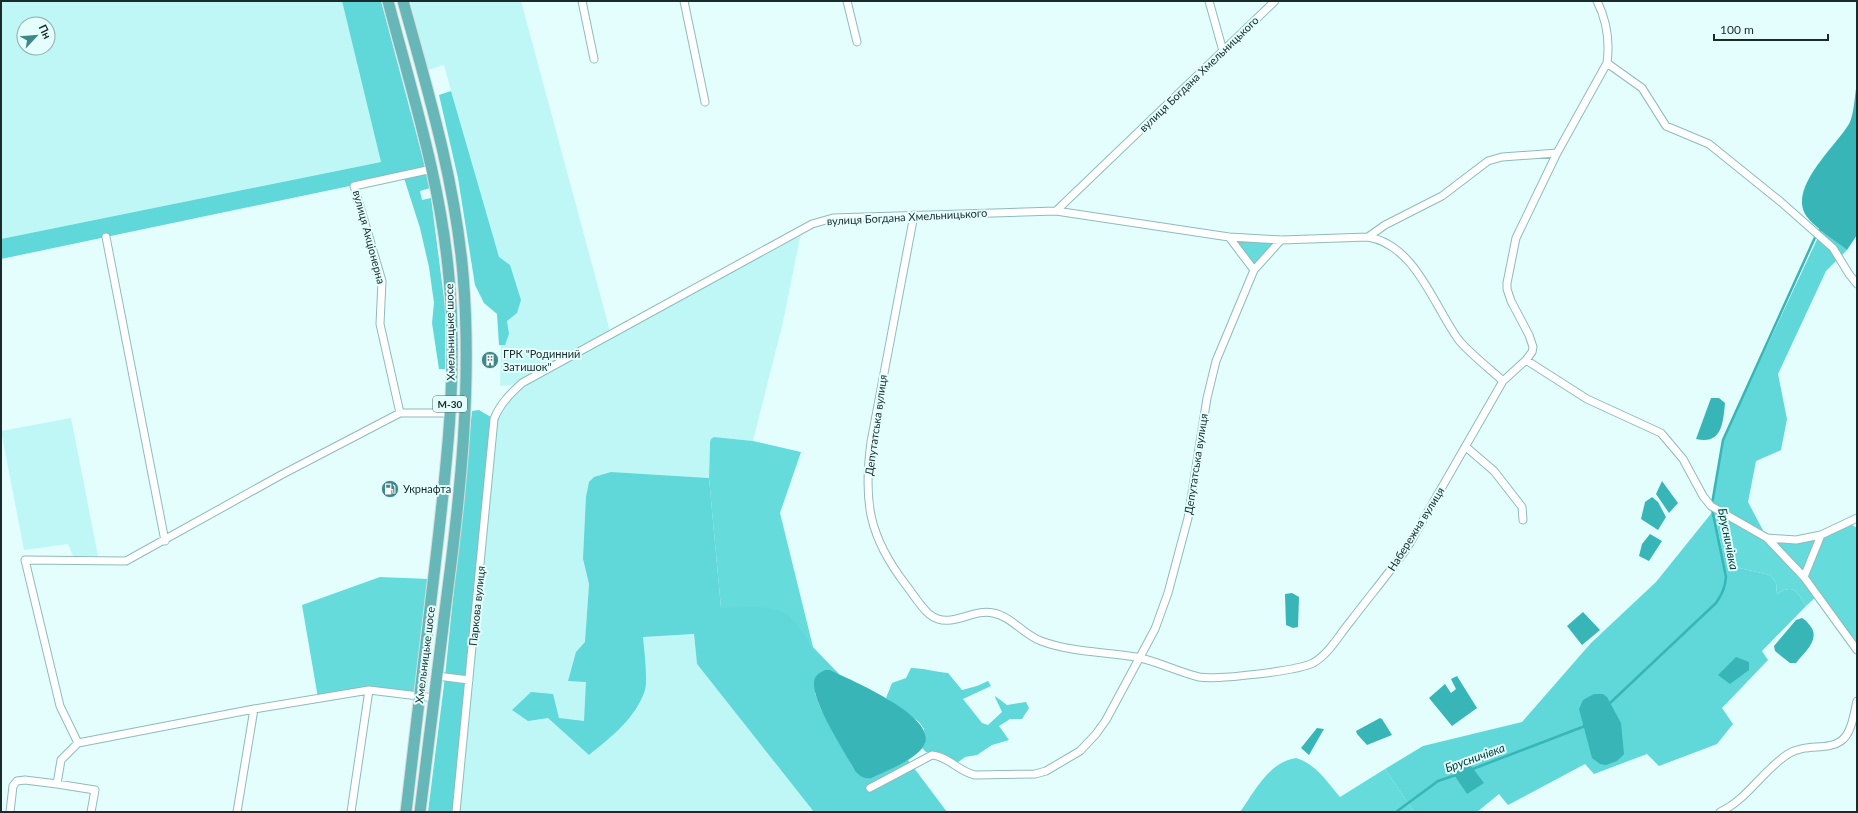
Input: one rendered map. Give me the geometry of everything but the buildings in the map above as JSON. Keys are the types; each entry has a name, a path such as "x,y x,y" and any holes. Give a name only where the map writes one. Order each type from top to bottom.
{"highway":[{"name":"Хмельницьке шосе","path":"388,1 417,104 432,169 442,220 451,303 450,413 440,526 406,812"},
{"name":"Хмельницьке шосе","path":"403,1 437,126 456,218 465,303 466,414 457,521 420,812"},
{"path":"450,413 466,414"}],"street":[{"path":"582,1 594,59"},
{"path":"684,1 705,102"},
{"path":"847,1 857,42"},
{"path":"1209,1 1223,51"},
{"name":"вулиця Богдана Хмельницького","path":"503,402 522,383 812,224 833,218 1056,211 1275,1"},
{"path":"1597,1 1607,30 1609,47 1607,63 1557,154 1516,238 1507,283 1511,301 1532,342 1532,352 1526,360 1588,399 1661,432 1683,459 1703,496 1711,506 1767,538 1804,577 1857,650"},
{"path":"1607,63 1642,88 1666,126 1709,144 1781,202 1833,248 1848,274 1857,284"},
{"path":"1368,237 1385,225 1442,196 1488,161 1502,157 1557,154"},
{"name":"вулиця Акціонерна","path":"400,413 380,324 382,281 354,186 432,169"},
{"path":"1056,211 1229,237 1281,240 1368,237 1386,241 1416,270 1459,340 1503,381"},
{"name":"Депутатська вулиця","path":"914,215 868,464 872,519 877,538 884,553 926,611 939,620 950,620 978,613 992,612 1003,617 1038,640 1139,658"},
{"path":"106,237 165,540"},
{"path":"1229,237 1254,270"},
{"name":"Депутатська вулиця","path":"870,788 932,755 944,758 967,774 1035,774 1051,769 1080,751 1096,734 1106,720 1155,629 1164,606 1182,546 1192,497 1207,398 1216,361 1254,270 1281,240"},
{"name":"Набережна вулиця","path":"1139,658 1187,674 1208,678 1287,669 1308,664 1326,653 1407,548 1503,381 1526,360"},
{"name":"Паркова вулиця","path":"456,812 494,420 503,402"},
{"path":"78,743 60,706 25,560 119,562 132,559 281,474 400,413 450,413"},
{"path":"1466,447 1494,471 1522,507 1523,520"},
{"path":"1767,538 1796,540 1821,535 1857,518"},
{"path":"1804,577 1821,535"},
{"path":"437,676 469,680"},
{"path":"351,812 369,690"},
{"path":"57,784 61,760 78,743 254,709 369,690 435,698"},
{"path":"1720,812 1738,799 1788,754 1806,747 1830,745 1842,740 1855,722 1857,701"},
{"path":"237,812 254,709"},
{"path":"10,812 14,786 17,781 25,780 95,790 91,812"}],"shaded area":[{"path":"1,1 342,1 381,162 1,239"},
{"path":"342,1 381,1 426,170 1,259 1,239 381,162"},
{"path":"410,1 521,1 611,335 802,228 783,322 753,441 714,437 710,442 709,478 611,472 583,559 589,584 586,629 643,637 694,634 697,664 814,812 456,812 494,419 521,384 500,386 501,350 499,314 511,310 444,65 428,70"},
{"path":"1857,82 1857,235 1847,250 1808,219 1802,203 1804,191 1816,167 1851,120"},
{"path":"451,91 499,257 510,265 521,300 517,313 507,321 509,334 505,345 499,345 497,314 484,303 475,285 458,178 439,95"},
{"path":"427,173 430,188 420,191 422,200 431,198 445,306 445,369 439,369 432,323 434,303 429,267 420,228 404,178"},
{"path":"1822,229 1847,250 1826,271 1778,374 1787,419 1781,450 1756,461 1748,502 1767,538 1711,506 1723,440"},
{"path":"1229,237 1281,240 1254,270"},
{"path":"1711,398 1719,398 1725,403 1720,431 1711,439 1696,439"},
{"path":"479,410 494,419 456,812 428,812 445,677 472,411"},
{"path":"71,418 98,556 73,556 68,544 24,550 1,431"},
{"path":"714,437 753,441 801,452 780,513 813,647 839,674 831,673 721,608 709,478 710,442"},
{"path":"611,472 709,478 721,608 767,608 784,613 790,617 813,648 839,674 830,670 815,693 820,707 855,771 872,778 908,760 947,812 814,812 697,664 694,634 643,637 646,664 646,685 641,700 636,709 622,726 589,755 548,718 528,721 512,710 531,692 553,694 559,718 584,721 586,682 568,681 576,652 585,642 589,584 583,559 586,497 589,482 594,477"},
{"path":"1662,481 1678,503 1669,513 1656,494"},
{"path":"1652,497 1658,502 1666,517 1658,530 1641,519 1645,502"},
{"path":"1714,510 1767,538 1796,540 1849,523 1857,528 1857,650 1817,596 1806,606 1797,593 1791,589 1787,589 1777,594 1776,583 1770,575 1739,568 1726,555 1720,541"},
{"path":"1714,510 1720,541 1726,555 1739,568 1770,575 1776,583 1777,594 1787,589 1791,589 1797,593 1806,606 1762,651 1768,660 1722,708 1733,724 1717,744 1659,766 1647,754 1594,774 1585,764 1508,805 1499,794 1477,812 1414,812 1385,769 1423,746 1522,722 1591,643 1656,582"},
{"path":"1650,534 1662,541 1649,561 1639,556 1642,544"},
{"path":"380,577 429,579 416,696 369,690 318,698 302,605"},
{"path":"1292,593 1299,597 1298,627 1293,628 1286,625 1285,594"},
{"path":"1583,612 1600,630 1582,645 1567,626"},
{"path":"1802,618 1811,627 1814,637 1807,651 1796,663 1790,663 1775,651 1774,646 1796,620"},
{"path":"1736,657 1749,662 1749,670 1730,684 1718,675"},
{"path":"911,668 948,673 962,690 988,681 991,686 963,699 982,723 988,725 1002,712 995,696 1007,705 1026,702 1029,708 1022,719 1010,719 999,726 1009,740 992,745 977,755 965,757 957,763 942,753 926,752 922,748 925,743 924,729 919,722 886,698 892,683 906,678"},
{"path":"825,670 830,670 871,690 905,710 917,721 925,732 925,743 922,749 902,764 872,778 865,778 859,775 855,771 837,740 824,715 815,692 815,678"},
{"path":"1457,676 1477,708 1452,726 1429,698 1445,684 1451,693 1456,689 1451,679"},
{"path":"1594,694 1603,694 1607,697 1621,723 1624,754 1617,761 1606,765 1600,764 1592,758 1579,709 1583,700"},
{"path":"1380,718 1392,735 1367,745 1356,731"},
{"path":"1317,728 1324,729 1309,755 1301,748"},
{"path":"1296,758 1315,769 1340,797 1385,769 1414,812 1240,812 1270,771 1286,761"},
{"path":"1462,764 1471,766 1484,783 1467,794 1453,773"}],"waterway":[{"name":"Брусничівка","path":"1712,504 1723,440 1817,233 1824,227"},
{"name":"Брусничівка","path":"1609,704 1716,603 1722,594 1726,577 1712,509"},
{"name":"Брусничівка","path":"1470,770 1585,726"},
{"name":"Брусничівка","path":"1396,812 1438,781 1456,775"}],"place":[{"name":"ГРК \"Родинний Затишок\"","path":"490,360"},
{"name":"Укрнафта","path":"390,489"}]}
